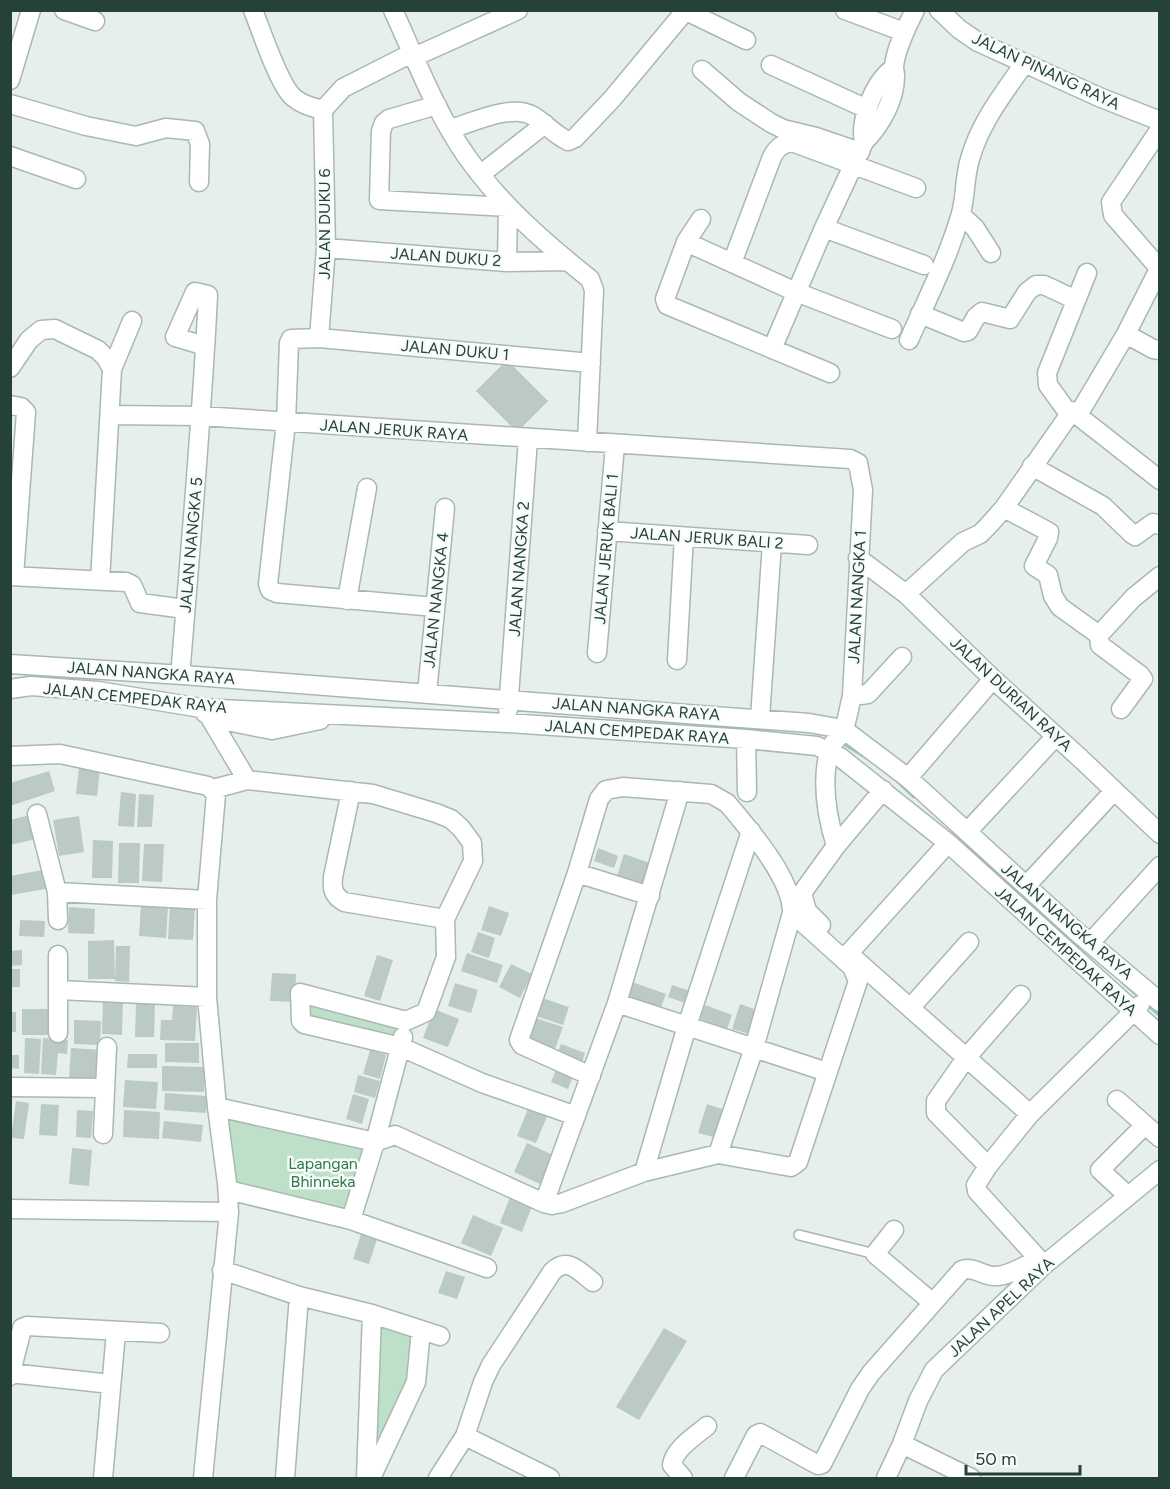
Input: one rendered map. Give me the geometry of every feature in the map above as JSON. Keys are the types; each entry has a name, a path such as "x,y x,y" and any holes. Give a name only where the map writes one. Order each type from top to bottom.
{"street":[{"path":"10,80 31,10"},
{"path":"64,10 95,21"},
{"path":"253,10 291,96 303,105 323,110 343,88 518,10"},
{"path":"393,10 409,57 467,157 508,207 590,279 594,290 587,442"},
{"path":"845,10 904,32"},
{"path":"772,349 859,153 875,131 889,104 894,86 894,68 904,32 915,10"},
{"name":"JALAN PINANG RAYA","path":"939,10 959,29 978,42 1099,97 1160,121"},
{"path":"450,129 504,112 518,111 531,114 568,141 575,138 612,99 685,11 746,40"},
{"path":"909,340 961,215 969,160 982,127 1024,64"},
{"path":"771,65 867,109"},
{"path":"859,153 867,109 888,71 894,68"},
{"path":"702,70 739,102 771,123 783,129 816,137 859,153 916,188"},
{"path":"10,104 86,126 136,136 166,128 195,131 200,144 199,183"},
{"path":"436,105 389,119 384,123 381,131 379,200 508,207"},
{"name":"JALAN DUKU 6","path":"319,338 326,248 323,110"},
{"path":"481,174 545,124"},
{"path":"906,594 963,542 980,534 1004,508 1032,466 1073,414 1126,334 1159,268 1113,215 1111,208 1112,202 1160,129"},
{"path":"732,263 777,149 783,143 792,142 859,153"},
{"path":"10,156 76,179"},
{"path":"507,262 508,207"},
{"path":"961,215 975,228 991,253"},
{"path":"701,219 686,242 665,299 667,305 830,373"},
{"path":"824,228 924,265"},
{"path":"686,242 796,292 892,328"},
{"name":"JALAN DUKU 2","path":"326,248 507,262 567,261"},
{"path":"1087,273 1047,373 1048,385 1073,414 1160,480"},
{"path":"920,314 964,332 968,331 976,317 982,312 1010,318 1027,292 1036,285 1044,285 1076,300"},
{"path":"100,581 112,369 132,321"},
{"path":"10,368 29,340 41,330 55,329 98,350 112,369"},
{"path":"1126,334 1153,349 1160,350"},
{"name":"JALAN DUKU 1","path":"286,422 289,343 294,338 319,338 591,363"},
{"name":"JALAN NANGKA 5","path":"183,675 181,665 205,346"},
{"path":"10,405 21,407 26,412 12,576 126,582 132,585 140,603 185,609"},
{"name":"JALAN JERUK RAYA","path":"110,415 201,416 850,459 858,463"},
{"path":"286,422 268,584 270,590 277,593 435,607"},
{"name":"JALAN NANGKA 2","path":"507,723 528,439"},
{"name":"JALAN JERUK BALI 1","path":"597,653 615,445"},
{"name":"JALAN NANGKA 1","path":"829,750 843,729 852,696 863,490 858,463"},
{"path":"1032,466 1103,506 1135,536 1154,522 1160,525"},
{"path":"347,600 367,488"},
{"name":"JALAN NANGKA 4","path":"427,693 445,508"},
{"path":"1004,508 1049,532 1034,566 1048,575 1053,596 1060,607 1099,635"},
{"name":"JALAN JERUK BALI 2","path":"607,531 808,545"},
{"path":"677,660 684,537"},
{"path":"760,718 772,543"},
{"name":"JALAN DURIAN RAYA","path":"858,558 906,594 993,679 1160,834"},
{"path":"1121,709 1143,679 1100,645 1099,635 1133,598 1160,576"},
{"path":"852,696 868,694 902,657"},
{"name":"JALAN NANGKA RAYA","path":"10,664 760,718 829,725 843,729 908,778 1090,943 1157,995"},
{"path":"98,669 98,691"},
{"path":"908,778 993,679"},
{"name":"JALAN CEMPEDAK RAYA","path":"10,689 32,686 98,691 205,712 342,715 507,723 817,746 829,750 883,790 1160,1035"},
{"path":"205,712 239,763 247,780"},
{"path":"967,832 1056,736"},
{"path":"746,739 747,792"},
{"path":"829,750 826,797 829,823 836,846"},
{"path":"10,756 38,753 60,754 208,786 216,794 207,900 207,997 229,1212 203,1479"},
{"path":"213,789 247,780 351,791 373,794 451,819 472,843 473,861 445,919 447,957 426,1012 406,1021 300,993 301,1021 400,1047 483,1083 576,1116"},
{"path":"591,1076 522,1045 519,1040 578,873 602,793 623,787 711,794 720,797 751,831 782,879 793,905 754,1048 718,1154"},
{"path":"883,790 836,846 802,893 807,911 849,953 1030,1114"},
{"path":"351,791 333,877 332,887 335,897 344,902 445,919"},
{"path":"544,1203 616,1003 680,791"},
{"path":"1026,886 1114,791"},
{"path":"38,814 57,892 58,920"},
{"path":"644,1172 687,1026 751,831"},
{"path":"849,953 945,846"},
{"path":"1090,943 1160,866"},
{"path":"578,873 650,896"},
{"path":"57,892 207,900"},
{"path":"217,1107 375,1142 395,1135 552,1205 644,1172 718,1154 795,1166 858,981 852,967 792,913"},
{"path":"911,1007 969,942"},
{"path":"58,955 58,1033"},
{"path":"59,990 207,997"},
{"path":"988,1166 936,1113 936,1101 966,1058 1022,995"},
{"path":"735,1479 756,1436 760,1433 818,1466 822,1464 860,1389 888,1353 962,1270 969,1268 993,1277 1041,1262 977,1191 976,1185 988,1166 1030,1114 1132,1011 1157,995"},
{"path":"616,1003 827,1072"},
{"path":"351,1220 375,1142 406,1021"},
{"path":"103,1134 107,1047"},
{"path":"10,1087 105,1088"},
{"path":"1117,1100 1160,1138"},
{"path":"1127,1195 1100,1170 1145,1125"},
{"name":"JALAN APEL RAYA","path":"886,1479 918,1401 934,1370 1041,1262 1160,1170"},
{"path":"228,1190 351,1220 487,1268"},
{"path":"10,1209 229,1212"},
{"path":"894,1230 875,1254 933,1304"},
{"path":"438,1479 465,1436 491,1365 552,1272 563,1264 571,1265 592,1282"},
{"path":"222,1270 299,1296 372,1314 440,1336"},
{"path":"285,1479 299,1296"},
{"path":"366,1479 372,1314"},
{"path":"111,1384 11,1374 22,1328 27,1326 160,1333"},
{"path":"371,1479 416,1382 420,1330"},
{"path":"103,1479 116,1332"},
{"path":"683,1479 672,1464 673,1460 676,1454 707,1426"},
{"path":"465,1436 550,1479"},
{"path":"902,1444 971,1479"}],"lane":[{"path":"799,1235 875,1254"}],"green space":[{"path":"300,993 406,1021 402,1048 301,1021"},
{"name":"Lapangan Bhinneka","path":"225,1118 366,1148 348,1212 234,1186"},
{"path":"377,1321 416,1335 412,1379 369,1475"}],"building":[{"path":"507,360 548,401 517,432 476,391"},
{"path":"79,767 100,769 97,796 76,794"},
{"path":"49,771 55,791 10,806 10,783"},
{"path":"121,792 136,794 134,827 118,826"},
{"path":"139,794 154,795 152,827 137,827"},
{"path":"34,814 40,838 10,845 10,820"},
{"path":"79,816 84,852 59,856 53,820"},
{"path":"93,840 113,841 112,878 92,878"},
{"path":"119,843 140,843 139,883 118,883"},
{"path":"144,844 164,844 162,882 142,881"},
{"path":"598,848 618,856 614,868 594,861"},
{"path":"624,854 653,864 644,889 616,879"},
{"path":"48,869 51,888 11,895 10,876"},
{"path":"141,904 168,906 166,938 139,936"},
{"path":"170,905 195,906 193,940 168,939"},
{"path":"489,906 509,913 501,936 481,930"},
{"path":"69,907 95,909 94,934 68,933"},
{"path":"20,920 45,921 44,937 19,936"},
{"path":"478,932 495,938 489,958 471,952"},
{"path":"114,940 115,979 88,979 88,941"},
{"path":"116,946 130,946 129,982 115,981"},
{"path":"22,950 22,965 10,966 10,951"},
{"path":"467,953 503,965 497,983 461,971"},
{"path":"377,955 393,960 380,1001 364,996"},
{"path":"511,964 532,974 520,998 499,987"},
{"path":"10,969 20,969 20,987 10,987"},
{"path":"272,973 296,974 295,1002 270,1001"},
{"path":"632,982 666,994 661,1007 627,996"},
{"path":"455,983 478,990 471,1013 448,1006"},
{"path":"672,985 690,991 685,1003 668,997"},
{"path":"542,998 569,1007 563,1025 536,1016"},
{"path":"103,999 123,1000 122,1035 102,1034"},
{"path":"136,1004 155,1004 154,1037 135,1037"},
{"path":"740,1004 757,1010 749,1034 732,1029"},
{"path":"705,1005 732,1015 727,1029 700,1019"},
{"path":"173,1006 197,1007 195,1041 160,1040 161,1020 172,1020"},
{"path":"22,1009 50,1009 50,1035 22,1035"},
{"path":"434,1009 459,1019 448,1047 423,1038"},
{"path":"10,1012 16,1012 16,1032 10,1032"},
{"path":"535,1018 563,1027 554,1052 527,1043"},
{"path":"74,1020 101,1021 100,1045 74,1044"},
{"path":"25,1038 41,1039 39,1074 24,1073"},
{"path":"43,1038 68,1040 67,1054 58,1053 56,1075 41,1074"},
{"path":"165,1043 199,1043 199,1063 165,1062"},
{"path":"561,1044 585,1053 581,1066 556,1057"},
{"path":"71,1048 104,1050 102,1081 69,1078"},
{"path":"370,1050 386,1055 380,1079 363,1074"},
{"path":"128,1054 157,1054 157,1068 127,1068"},
{"path":"10,1055 19,1055 19,1069 10,1068"},
{"path":"558,1065 575,1072 568,1089 551,1082"},
{"path":"162,1066 205,1067 204,1092 162,1091"},
{"path":"358,1075 380,1081 375,1098 354,1092"},
{"path":"125,1080 158,1082 156,1109 123,1107"},
{"path":"165,1093 207,1096 206,1113 164,1110"},
{"path":"353,1094 369,1099 362,1124 346,1119"},
{"path":"16,1101 29,1103 24,1139 11,1138"},
{"path":"41,1104 59,1105 57,1136 39,1135"},
{"path":"707,1104 725,1110 717,1138 698,1133"},
{"path":"529,1106 548,1114 536,1143 517,1136"},
{"path":"77,1110 93,1111 91,1138 76,1137"},
{"path":"124,1110 160,1112 159,1139 123,1137"},
{"path":"164,1121 203,1125 201,1142 162,1138"},
{"path":"527,1143 553,1155 540,1184 514,1172"},
{"path":"72,1148 92,1150 89,1186 69,1184"},
{"path":"510,1197 532,1206 522,1232 500,1223"},
{"path":"473,1215 503,1228 491,1256 461,1243"},
{"path":"362,1231 378,1236 369,1264 353,1259"},
{"path":"446,1271 465,1277 457,1299 438,1293"},
{"path":"664,1328 687,1341 639,1420 616,1407"}],"waterway":[{"path":"847,745 868,758"},
{"path":"898,781 914,796"},
{"path":"1122,981 1160,1015"}]}
